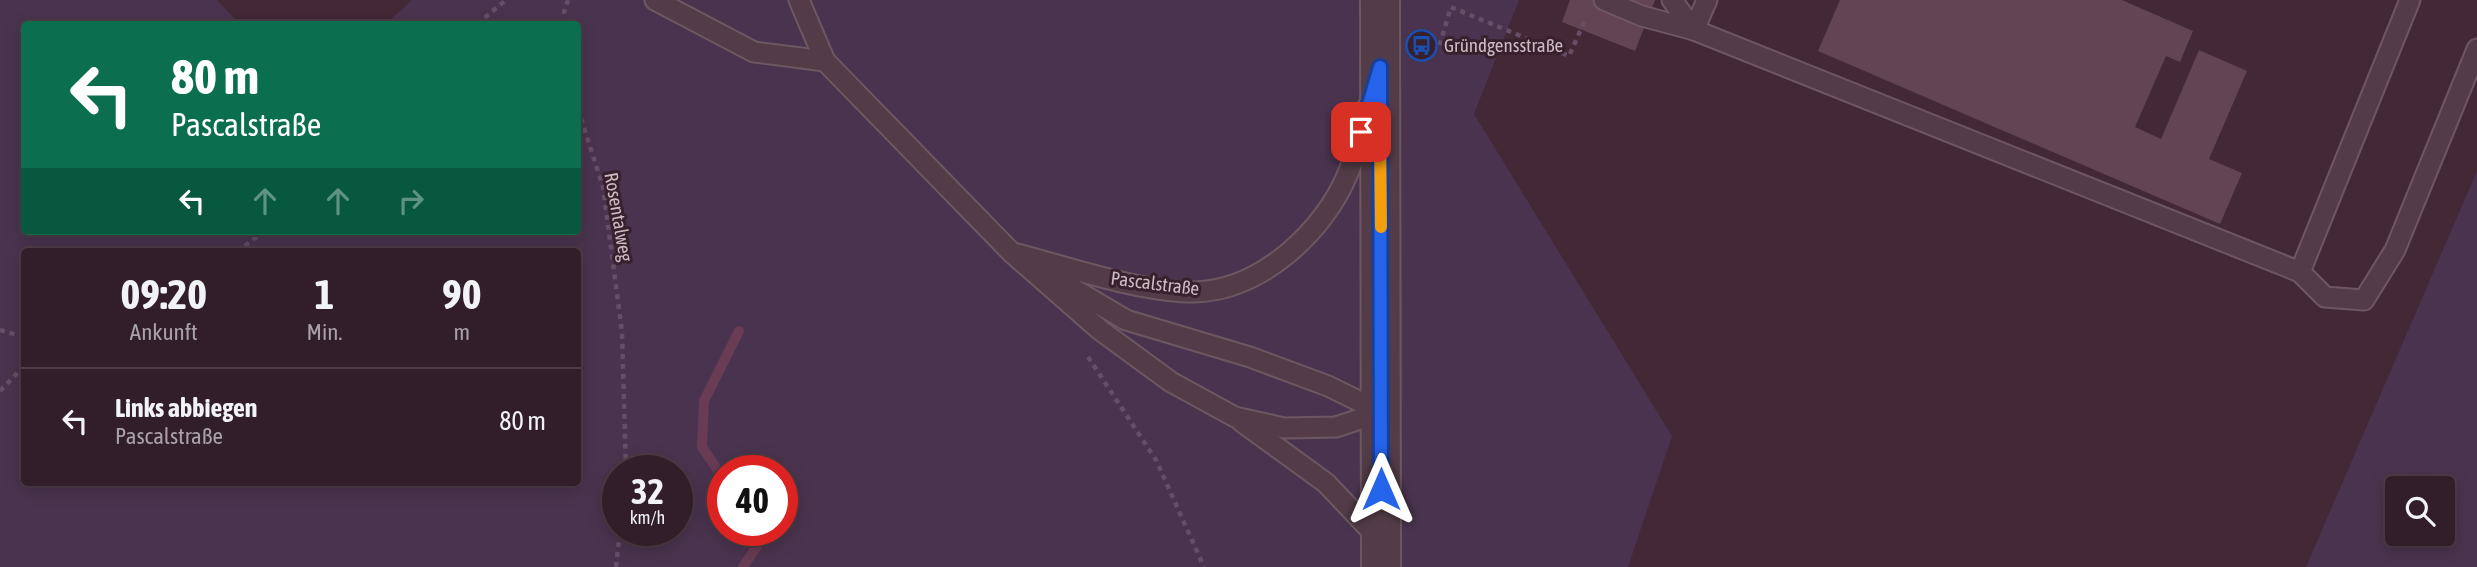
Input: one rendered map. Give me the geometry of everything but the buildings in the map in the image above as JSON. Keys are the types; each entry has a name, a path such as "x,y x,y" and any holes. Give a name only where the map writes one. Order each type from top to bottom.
{"street":[{"name":"Pascalstraße","path":"1380,0 1381,554"}],"lane":[{"path":"655,0 754,52 825,61"},
{"path":"799,0 825,61"},
{"path":"1672,0 1694,30"},
{"path":"1694,30 1707,0"},
{"path":"2300,272 2410,0"},
{"path":"1596,6 1694,30 2300,272 2325,298 2364,299 2395,250 2477,49"},
{"name":"Pascalstraße","path":"825,61 1012,253 1100,330 1171,382 1235,417 1325,483 1381,554"},
{"name":"Pascalstraße","path":"1012,253 1140,284 1195,292 1240,284 1286,257 1317,224 1348,175 1380,67"},
{"name":"Pascalstraße","path":"1012,253 1126,320 1250,357 1328,386 1381,412"},
{"name":"Pascalstraße","path":"1235,417 1283,428 1336,427 1381,412"}],"path":[{"path":"481,21 506,0"},
{"path":"565,21 564,12 568,0"},
{"path":"1421,45 1439,47 1451,7 1569,56 1596,6"},
{"name":"Rosentalweg","path":"581,118 603,187 622,332 626,455"},
{"path":"242,248 259,235"},
{"path":"0,330 21,336"},
{"path":"1085,353 1156,460 1204,567"},
{"path":"0,391 21,369"},
{"path":"615,567 618,546"}],"shaded area":[{"path":"0,0 217,0 237,21 21,21 21,235 581,235 581,21 389,21 412,0 1519,0 1474,114 1672,436 1628,567 0,567"},
{"path":"2477,171 2477,567 2306,567"}],"waterway":[{"path":"707,455 702,447 704,401 739,331"},
{"path":"743,567 757,546"}],"slow traffic":[{"path":"1380,129 1381,227"}],"place":[{"name":"Gründgensstraße","path":"1421,45"}],"route":[{"path":"1361,132 1380,67 1381,489"}]}
